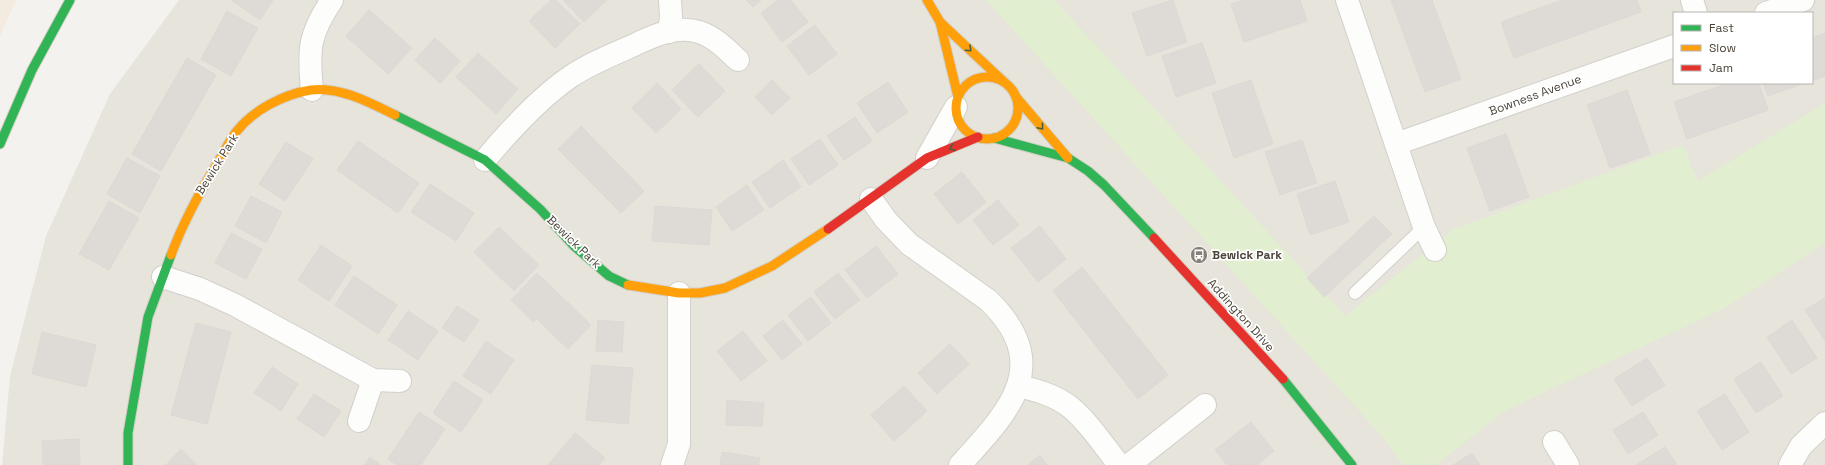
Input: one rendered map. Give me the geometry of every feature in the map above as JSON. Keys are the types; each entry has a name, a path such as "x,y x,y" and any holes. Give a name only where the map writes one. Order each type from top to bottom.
{"street":[{"path":"1,140 50,34 70,0"},
{"path":"312,90 309,59 313,33 332,0"},
{"path":"670,0 670,32"},
{"path":"927,0 940,22 1011,88 1016,97 1018,107 1017,116 1013,125 1006,132 994,138 988,139 969,133 962,127 958,118 957,102 940,22"},
{"path":"1347,0 1424,228 1435,250"},
{"path":"1692,0 1696,12"},
{"path":"1769,12 1803,0"},
{"path":"485,160 502,139 544,98 570,78 595,63 647,39 670,32 687,30 700,32 715,39 738,60"},
{"name":"Bowness Avenue","path":"1396,144 1673,46"},
{"path":"957,102 964,88 972,81 982,77 992,77 1003,81"},
{"name":"Bewick Park","path":"128,465 128,433 148,317 174,246 190,207 236,132 254,115 273,103 312,90 331,91 350,96 376,106 485,160 540,210 592,262 609,276 630,286 678,293 700,293 725,288 747,279 772,266 804,245 871,199 926,158 978,137"},
{"name":"Addington Drive","path":"1016,97 1068,158 1088,171 1104,185 1184,269 1281,377 1352,465"},
{"name":"Bewick Park","path":"926,158 957,102"},
{"name":"Addington Drive","path":"994,138 1068,158"},
{"path":"871,199 886,220 909,244 988,300 999,310 1008,324 1019,347 1021,372 1019,386 1011,403 1000,420 960,465"},
{"path":"163,277 200,290 235,305 373,380 400,381"},
{"path":"672,465 679,444 678,293"},
{"path":"359,421 373,380"},
{"path":"1019,386 1044,393 1066,404 1077,414 1119,465"},
{"path":"1130,465 1205,405"},
{"path":"1790,465 1801,446 1825,423"},
{"path":"1554,442 1568,465"}],"lane":[{"path":"1355,294 1424,228"}],"shaded area":[{"path":"0,0 16,0 0,36"},
{"path":"179,0 1825,0 1825,465 2,465 10,376 46,236 110,94"}],"green space":[{"path":"986,0 1054,0 1345,316 1454,229 1683,145 1698,181 1825,103 1825,243 1725,308 1504,411 1436,465 1403,465 1382,436"}],"building":[{"path":"231,0 273,0 260,20"},
{"path":"551,0 556,0 580,24 555,48 529,21"},
{"path":"563,0 607,0 584,22"},
{"path":"746,0 761,0 753,7"},
{"path":"778,0 791,0 808,22 782,42 761,13"},
{"path":"1173,0 1187,42 1147,56 1132,13"},
{"path":"1243,0 1300,0 1307,21 1244,42 1231,4"},
{"path":"1391,0 1432,0 1461,79 1425,92"},
{"path":"1562,0 1637,0 1641,12 1514,58 1501,22"},
{"path":"369,10 412,48 388,74 346,36"},
{"path":"227,11 258,28 231,76 201,59"},
{"path":"815,25 837,54 809,75 787,46"},
{"path":"1825,33 1825,76 1813,81 1813,38"},
{"path":"435,38 460,61 440,83 415,60"},
{"path":"1202,43 1216,83 1176,97 1162,56"},
{"path":"478,53 518,89 496,114 456,77"},
{"path":"187,58 216,75 161,171 132,154"},
{"path":"699,64 725,91 698,117 672,90"},
{"path":"772,80 790,98 772,115 755,97"},
{"path":"1251,80 1273,144 1234,158 1212,93"},
{"path":"888,82 908,112 877,133 857,103"},
{"path":"657,83 681,109 656,133 632,108"},
{"path":"1726,84 1759,84 1768,110 1687,139 1674,102"},
{"path":"1763,84 1802,84 1768,96"},
{"path":"1627,90 1650,154 1610,168 1587,105"},
{"path":"855,117 872,141 844,160 827,136"},
{"path":"581,126 644,191 621,213 558,149"},
{"path":"1506,134 1529,197 1490,211 1467,148"},
{"path":"820,139 838,165 809,185 791,159"},
{"path":"1302,140 1317,183 1280,195 1265,152"},
{"path":"358,141 419,183 398,213 337,170"},
{"path":"286,142 313,159 285,201 259,184"},
{"path":"127,158 160,176 140,213 107,194"},
{"path":"783,160 801,187 770,208 752,182"},
{"path":"962,172 986,202 958,224 934,194"},
{"path":"1335,181 1349,222 1310,235 1297,194"},
{"path":"430,184 474,213 456,241 411,212"},
{"path":"747,185 764,210 732,231 716,207"},
{"path":"251,196 282,212 266,243 235,226"},
{"path":"998,200 1019,225 993,245 973,220"},
{"path":"109,201 139,218 109,270 79,254"},
{"path":"655,206 712,210 709,245 652,241"},
{"path":"1374,216 1392,234 1324,297 1307,278"},
{"path":"1040,226 1066,259 1038,282 1011,248"},
{"path":"499,227 539,265 514,291 474,252"},
{"path":"231,233 262,249 246,279 215,263"},
{"path":"321,245 352,266 329,301 298,280"},
{"path":"876,246 898,274 867,298 845,270"},
{"path":"1082,267 1168,375 1138,399 1053,291"},
{"path":"537,273 591,325 568,349 537,319 533,322 511,300"},
{"path":"838,273 860,300 835,319 814,292"},
{"path":"354,276 397,305 378,334 335,305"},
{"path":"811,297 831,323 808,341 788,315"},
{"path":"1825,298 1825,341 1805,310"},
{"path":"457,306 479,320 464,342 442,328"},
{"path":"408,311 438,331 418,360 388,340"},
{"path":"598,320 624,322 622,352 596,351"},
{"path":"783,320 802,344 782,360 763,336"},
{"path":"1792,320 1817,358 1791,374 1767,337"},
{"path":"196,323 231,332 207,424 171,415"},
{"path":"743,331 767,361 741,381 717,351"},
{"path":"42,332 96,345 86,387 32,374"},
{"path":"486,341 514,360 491,394 463,376"},
{"path":"950,344 969,364 937,394 918,373"},
{"path":"1647,358 1665,385 1632,406 1614,379"},
{"path":"1761,362 1783,396 1756,413 1734,379"},
{"path":"592,365 633,368 628,424 586,420"},
{"path":"272,367 298,384 281,411 254,393"},
{"path":"454,381 483,400 461,432 433,413"},
{"path":"904,386 927,411 894,441 871,415"},
{"path":"314,394 341,411 324,437 297,419"},
{"path":"1725,394 1749,432 1722,450 1697,411"},
{"path":"727,400 764,403 762,426 726,425"},
{"path":"419,412 445,429 421,465 397,465 388,459"},
{"path":"1643,412 1658,435 1628,454 1613,430"},
{"path":"1251,422 1274,451 1257,465 1227,465 1215,450"},
{"path":"575,433 605,458 599,465 548,465"},
{"path":"79,439 80,465 43,465 42,441"},
{"path":"1665,447 1677,465 1636,465"},
{"path":"181,449 197,465 166,465"},
{"path":"722,452 760,458 758,465 720,465"},
{"path":"1472,453 1480,465 1453,465"},
{"path":"1040,455 1047,465 1028,465"},
{"path":"370,457 381,465 364,465"}],"traffic: fast":[{"path":"0,144 32,70 70,0"},
{"path":"395,115 485,160 540,209 574,246 609,276 628,285"},
{"path":"994,138 1068,158 1088,171 1104,185 1154,238"},
{"path":"128,465 128,433 148,317 171,255"},
{"path":"1283,379 1352,465"}],"traffic: slow":[{"path":"927,0 940,22 1003,81"},
{"path":"940,22 958,97"},
{"path":"987,77 1004,82 1009,86 1013,91 1018,108 1013,125 1009,130 1004,134 987,139 970,134 965,130 961,125 956,108 961,91 965,86 970,82 987,77"},
{"path":"171,255 192,208 228,144 243,124 260,110 290,95 322,89 354,96 395,115"},
{"path":"1016,97 1068,158"},
{"path":"628,285 679,293 700,293 725,288 772,266 828,229"}],"traffic: jam":[{"path":"828,229 927,158 978,137"},
{"path":"1154,238 1283,379"}],"place":[{"name":"Bewick Park","path":"1199,255"}]}
